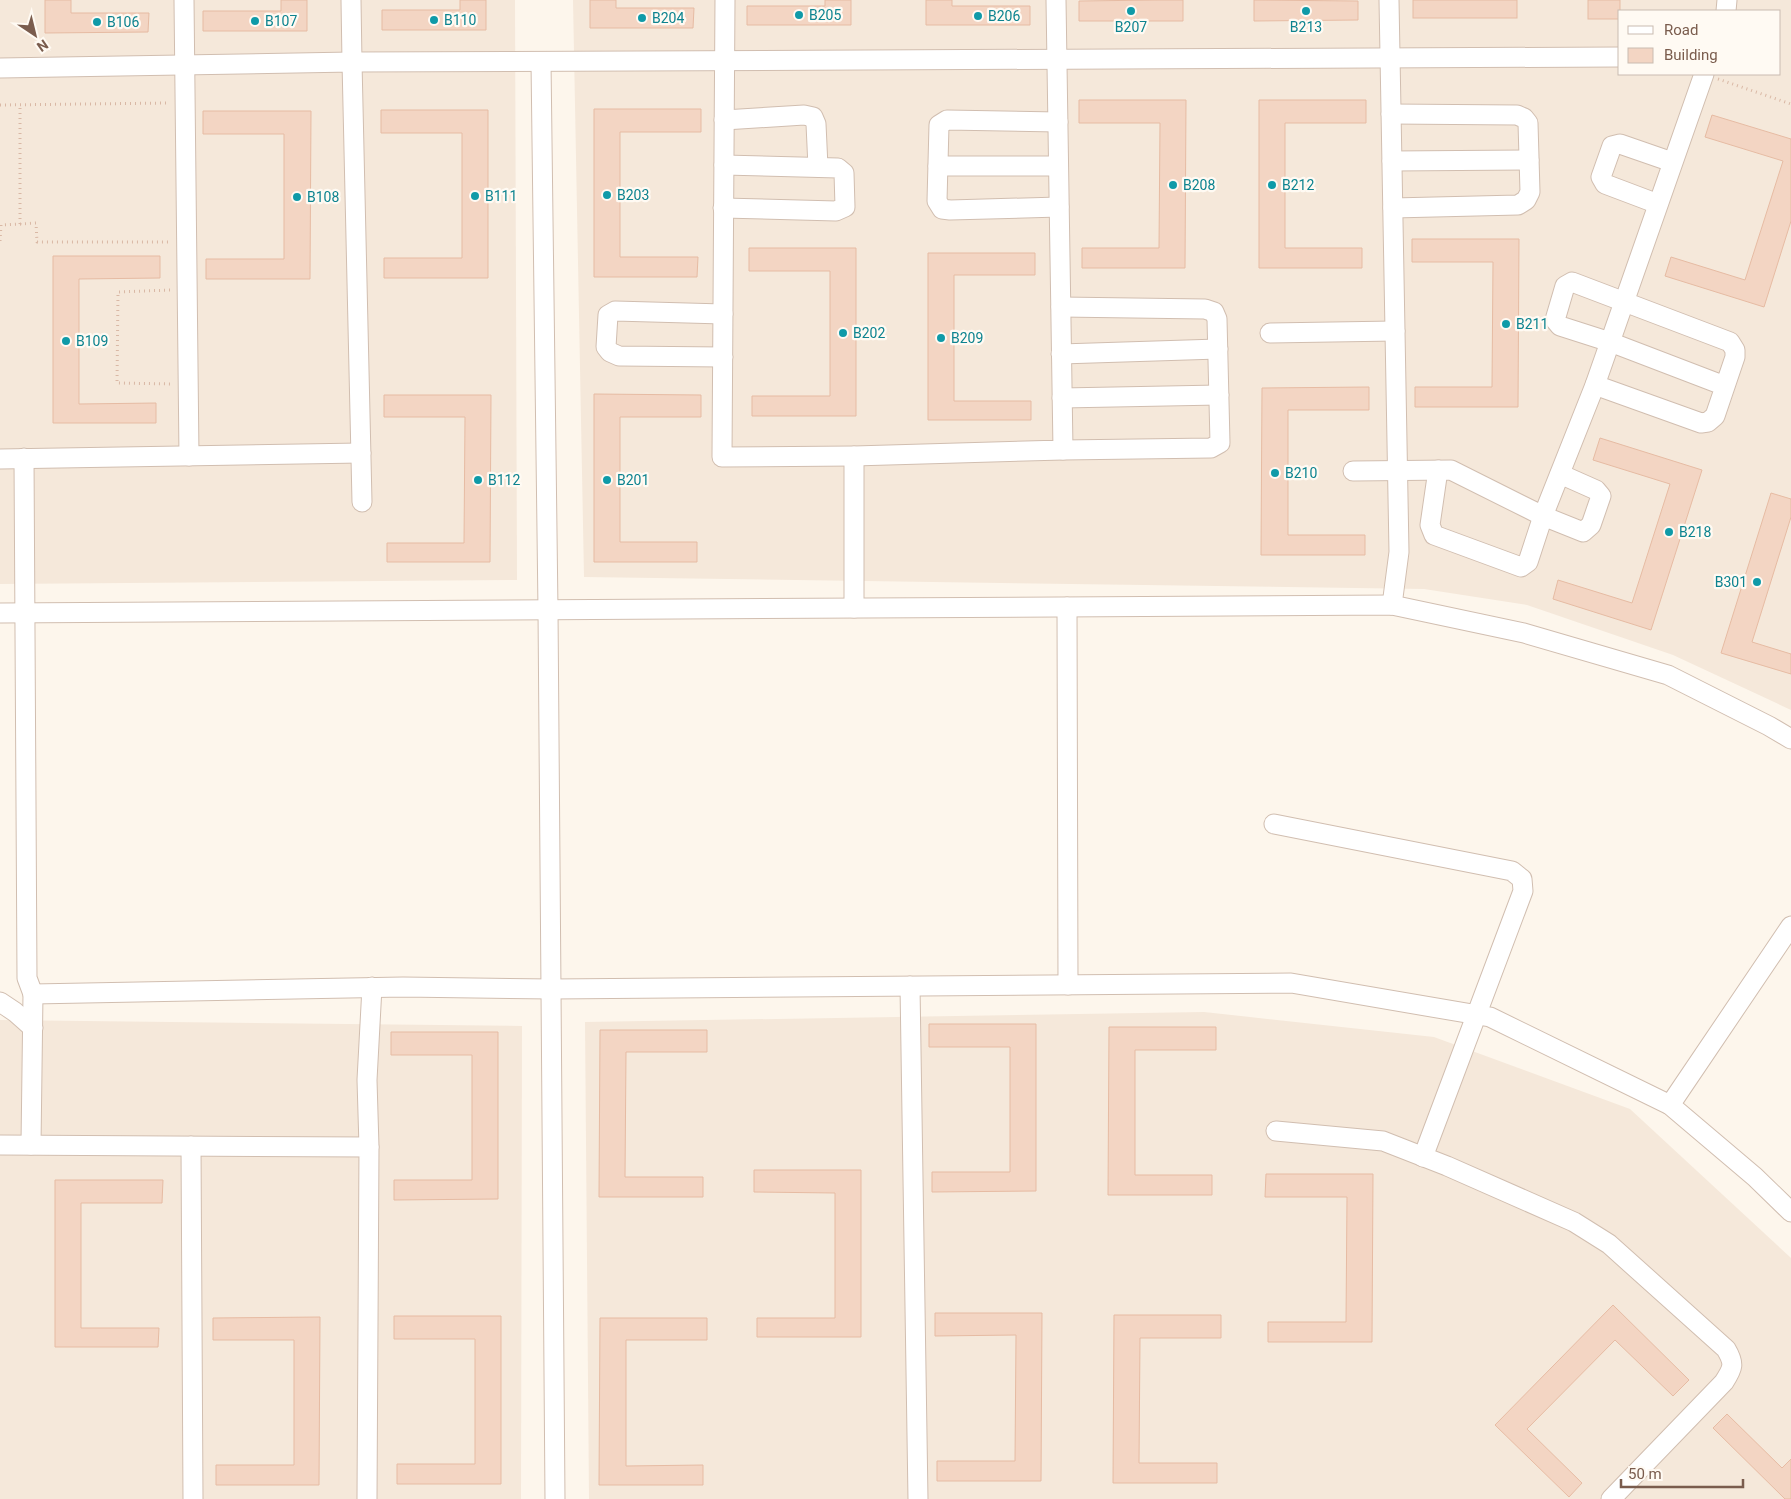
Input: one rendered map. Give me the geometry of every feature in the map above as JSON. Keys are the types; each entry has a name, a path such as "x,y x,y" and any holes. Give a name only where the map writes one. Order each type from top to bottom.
{"street":[{"path":"184,0 189,456"},
{"path":"351,0 362,502"},
{"path":"725,0 722,457 1211,448 1220,443 1217,319 1214,312 1205,309 1060,307"},
{"path":"1056,0 1063,450"},
{"path":"1389,0 1399,552 1392,605"},
{"path":"0,68 352,62 1618,56"},
{"path":"541,62 552,989 555,1499"},
{"path":"1438,470 1430,525 1434,535 1521,567 1528,562 1543,516 1595,385 1704,75"},
{"path":"1391,114 1517,115 1524,118 1528,124 1530,192 1526,200 1518,205 1392,208"},
{"path":"724,120 804,115 813,117 816,124 818,167"},
{"path":"1058,122 947,120 939,125 937,201 942,209 950,210 1059,207"},
{"path":"1658,204 1605,184 1601,177 1612,146 1620,144 1672,162"},
{"path":"1392,161 1529,160"},
{"path":"723,208 836,211 845,207 844,173 838,168 724,165"},
{"path":"938,166 1058,166"},
{"path":"1595,385 1701,423 1708,422 1715,416 1726,386 1735,358 1735,350 1730,342 1572,282 1565,286 1555,320 1560,326 1610,342 1726,386"},
{"path":"723,314 615,311 608,315 606,347 610,352 619,356 723,357"},
{"path":"1270,334 1395,331"},
{"path":"1062,354 1218,349"},
{"path":"1062,398 1219,395"},
{"path":"0,459 361,453"},
{"path":"854,456 854,608"},
{"path":"24,458 27,978 33,994 31,1145"},
{"path":"1353,471 1451,470 1543,516 1583,532 1591,526 1601,496 1596,490 1560,474"},
{"path":"0,613 1392,605 1524,632 1668,675 1770,726 1791,739"},
{"path":"1067,607 1068,985"},
{"path":"1274,824 1512,871 1522,878 1523,891 1423,1157"},
{"path":"1670,1105 1791,926"},
{"path":"33,994 372,987 552,989 1292,983 1490,1017 1670,1105 1755,1177 1791,1212"},
{"path":"910,986 918,1499"},
{"path":"367,1499 368,1080 372,987"},
{"path":"0,1002 15,1012 32,1028"},
{"path":"1276,1131 1383,1142 1447,1166 1574,1222 1609,1244 1726,1350 1732,1360 1731,1371 1724,1382 1611,1499"},
{"path":"0,1145 369,1147"},
{"path":"190,1146 193,1499"}],"path":[{"path":"1707,75 1791,104"},
{"path":"0,105 185,102"},
{"path":"20,105 20,224"},
{"path":"0,241 1,225 36,223 37,242 171,241 171,251"},
{"path":"171,290 118,292 117,383 188,384"}],"shaded area":[{"path":"0,0 515,0 517,580 0,584"},
{"path":"573,0 1791,0 1791,710 1673,655 1527,605 1424,589 584,577"},
{"path":"1204,1012 1434,1037 1630,1109 1791,1258 1791,1499 589,1499 585,1022"},
{"path":"0,1020 522,1026 521,1499 0,1499"}],"building":[{"name":"B106","path":"45,0 71,0 71,13 149,13 148,32 45,33"},
{"name":"B107","path":"281,0 307,0 307,31 203,31 203,11 281,11"},
{"name":"B110","path":"460,0 486,0 486,30 382,30 382,10 460,10"},
{"name":"B204","path":"590,0 616,0 616,8 694,8 693,28 590,28"},
{"name":"B205","path":"825,0 851,0 851,25 747,25 747,6 825,6"},
{"name":"B206","path":"926,0 952,0 952,6 1030,6 1030,25 926,25"},
{"name":"B207","path":"1183,0 1183,21 1079,21 1079,1"},
{"name":"B213","path":"1254,0 1358,1 1358,20 1254,21"},
{"path":"1413,0 1517,0 1517,18 1413,18"},
{"path":"1588,0 1620,0 1618,19 1588,19"},
{"name":"B208","path":"1079,100 1186,100 1185,268 1082,268 1082,248 1159,248 1160,123 1079,123"},
{"name":"B212","path":"1259,100 1366,100 1366,123 1285,123 1285,248 1362,248 1362,268 1259,268"},
{"name":"B203","path":"594,109 701,109 701,132 620,132 620,257 698,257 697,277 594,277"},
{"name":"B111","path":"381,110 488,110 488,278 384,278 384,258 462,258 462,133 381,133"},
{"name":"B108","path":"203,111 311,111 310,279 206,279 206,259 284,259 284,134 203,134"},
{"path":"1712,115 1791,139 1791,221 1764,307 1665,276 1671,257 1745,280 1783,161 1705,137"},
{"name":"B211","path":"1412,239 1519,239 1518,407 1415,407 1415,387 1492,387 1493,262 1412,262"},
{"name":"B202","path":"749,248 856,248 856,416 752,416 752,396 830,396 830,271 749,271"},
{"name":"B209","path":"928,253 1035,253 1035,275 954,275 954,401 1031,401 1031,420 928,420"},
{"name":"B109","path":"53,256 160,256 160,278 79,279 79,404 156,403 156,423 53,423"},
{"name":"B210","path":"1369,387 1369,410 1288,410 1288,535 1365,535 1365,555 1261,555 1262,388"},
{"name":"B201","path":"594,394 701,395 701,417 620,417 620,542 697,542 697,562 594,562"},
{"name":"B112","path":"384,395 491,395 490,562 387,562 387,543 464,543 465,417 384,417"},
{"name":"B218","path":"1600,438 1702,470 1651,630 1553,599 1558,580 1632,603 1670,484 1593,460"},
{"name":"B301","path":"1771,493 1791,499 1791,517 1752,642 1791,654 1791,674 1721,653"},
{"path":"929,1024 1036,1024 1036,1191 932,1192 932,1172 1010,1172 1010,1047 929,1047"},
{"path":"1109,1027 1216,1027 1216,1050 1135,1050 1135,1175 1212,1175 1212,1195 1108,1195"},
{"path":"600,1030 707,1030 707,1052 626,1052 625,1177 703,1177 703,1197 599,1197"},
{"path":"391,1032 498,1032 498,1199 394,1200 394,1180 472,1180 472,1055 391,1055"},
{"path":"754,1170 861,1170 861,1337 757,1337 757,1318 835,1318 835,1193 754,1192"},
{"path":"1266,1174 1373,1174 1372,1342 1268,1342 1268,1322 1346,1322 1347,1197 1265,1197"},
{"path":"55,1180 163,1180 162,1203 81,1203 81,1328 159,1328 158,1347 55,1347"},
{"path":"1613,1305 1689,1380 1673,1396 1615,1340 1527,1429 1582,1483 1569,1497 1495,1425"},
{"path":"935,1313 1042,1313 1041,1481 937,1481 937,1461 1015,1461 1016,1335 935,1336"},
{"path":"1114,1315 1221,1315 1221,1338 1140,1338 1139,1463 1217,1463 1217,1483 1113,1483"},
{"path":"394,1316 501,1316 501,1484 397,1484 397,1464 475,1464 475,1339 394,1339"},
{"path":"320,1317 319,1485 216,1485 216,1465 294,1465 294,1340 213,1340 213,1318"},
{"path":"600,1318 707,1318 707,1340 626,1340 626,1466 703,1465 703,1485 599,1485"},
{"path":"1727,1414 1782,1468 1791,1459 1791,1499 1785,1499 1713,1428"}],"place":[{"name":"B207","path":"1131,11"},
{"name":"B213","path":"1306,11"},
{"name":"B205","path":"799,15"},
{"name":"B206","path":"978,16"},
{"name":"B204","path":"642,18"},
{"name":"B110","path":"434,20"},
{"name":"B107","path":"255,21"},
{"name":"B106","path":"97,22"},
{"name":"B208","path":"1173,185"},
{"name":"B212","path":"1272,185"},
{"name":"B203","path":"607,195"},
{"name":"B111","path":"475,196"},
{"name":"B108","path":"297,197"},
{"name":"B211","path":"1506,324"},
{"name":"B202","path":"843,333"},
{"name":"B209","path":"941,338"},
{"name":"B109","path":"66,341"},
{"name":"B210","path":"1275,473"},
{"name":"B112","path":"478,480"},
{"name":"B201","path":"607,480"},
{"name":"B218","path":"1669,532"},
{"name":"B301","path":"1757,582"}]}
